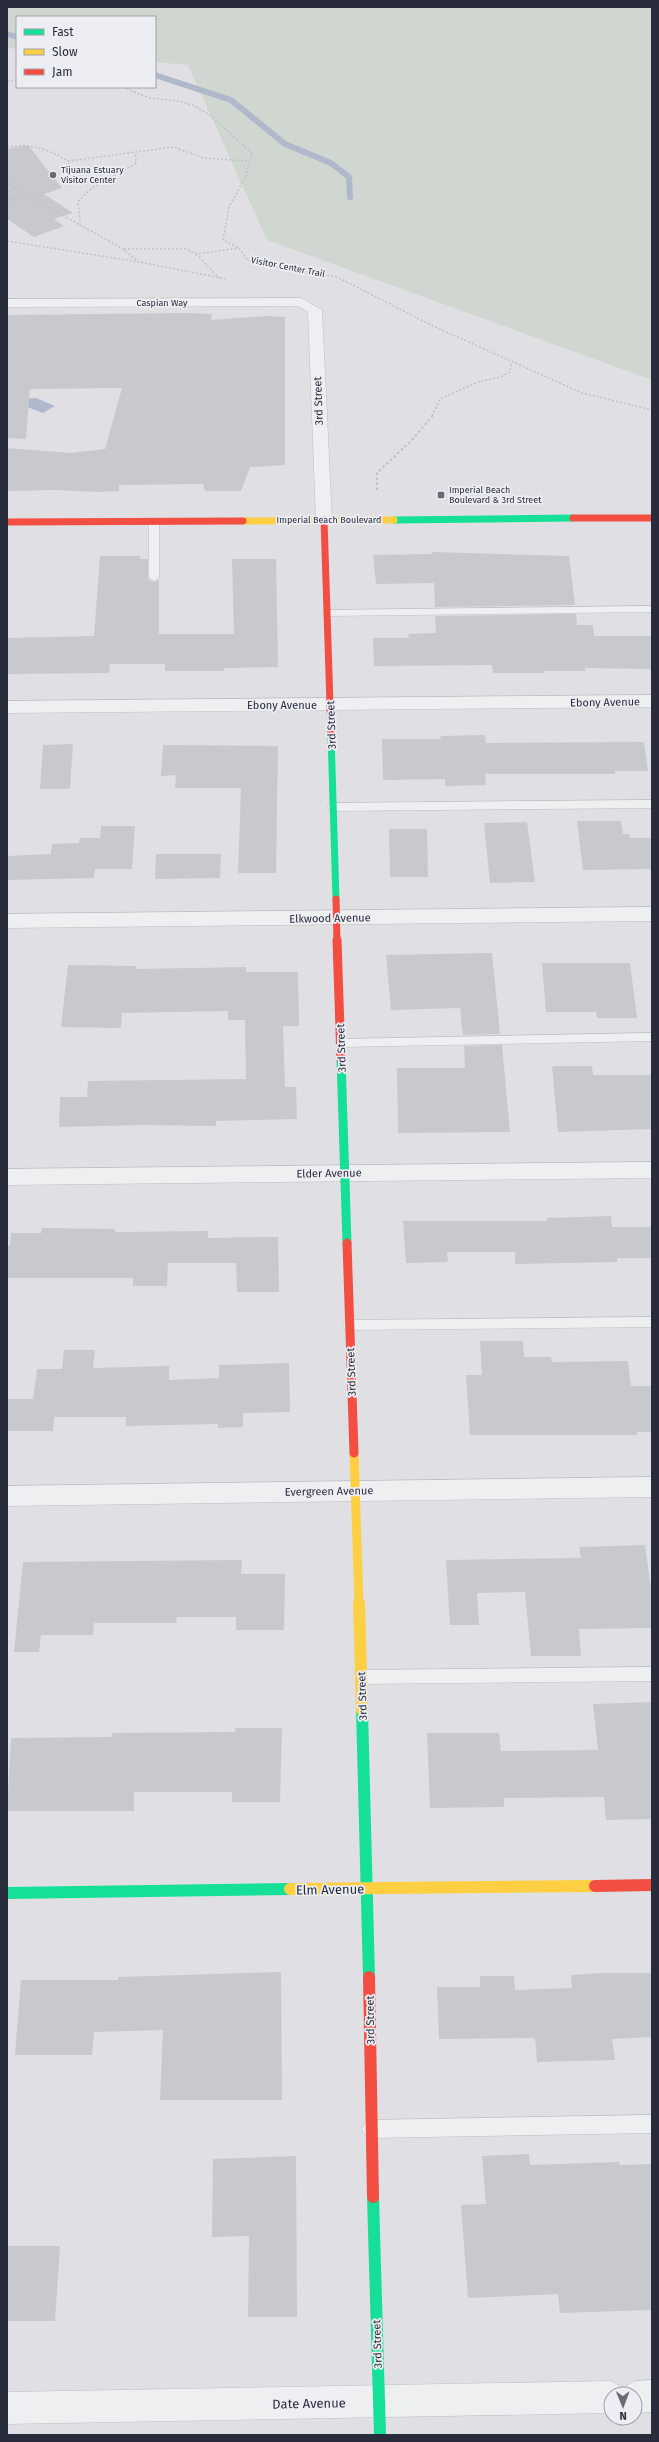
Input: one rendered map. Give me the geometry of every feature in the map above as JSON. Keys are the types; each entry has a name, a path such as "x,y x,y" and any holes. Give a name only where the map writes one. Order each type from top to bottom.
{"street":[{"name":"Caspian Way","path":"7,303 300,302 315,310"},
{"name":"3rd Street","path":"315,310 321,489 324,520 368,1889 371,2129 380,2435"},
{"name":"Imperial Beach Boulevard","path":"7,522 652,518"},
{"name":"Ebony Avenue","path":"7,707 652,702"},
{"name":"Elkwood Avenue","path":"7,921 652,914"},
{"name":"Elder Avenue","path":"7,1176 652,1170"},
{"name":"Evergreen Avenue","path":"7,1496 652,1487"},
{"name":"Elm Avenue","path":"7,1893 652,1885"},
{"name":"Date Avenue","path":"7,2408 603,2397"}],"lane":[{"path":"154,521 154,578"},
{"path":"327,613 652,609"},
{"path":"333,807 652,804"},
{"path":"341,1042 652,1037"},
{"path":"350,1325 652,1322"},
{"path":"361,1677 652,1674"},
{"path":"371,2129 652,2124"}],"path":[{"path":"7,147 28,143 41,146 68,161 174,147 204,158 249,161 252,154 225,127 195,106 176,100 148,98 125,88"},
{"path":"78,225 80,220 78,202 83,194 93,186 120,174 136,162 135,153"},
{"path":"68,161 69,165"},
{"name":"Visitor Center Trail","path":"249,161 246,176 229,207 223,240 239,248 247,260 337,277 426,323 582,393 652,410"},
{"path":"7,178 13,179"},
{"path":"7,184 123,249 138,262"},
{"path":"7,201 26,194"},
{"path":"7,240 233,280"},
{"path":"196,254 239,248"},
{"path":"123,249 186,249 196,254 219,278"},
{"path":"377,490 377,473 429,421 438,407 440,399 478,382 500,377 510,372 511,362"}],"shaded area":[{"path":"7,7 652,7 652,380 267,240 188,65 156,62 156,16 16,16 16,49 7,48"}],"water":[{"path":"36,398 55,406 43,413 8,400"}],"building":[{"path":"28,145 62,188 44,194 73,213 54,219 64,226 34,237 7,219 7,149"},
{"path":"212,314 211,320 268,316 285,317 285,465 250,467 241,491 205,491 203,484 119,485 119,491 100,492 56,490 7,491 7,448 70,453 105,449 122,388 30,389 26,439 7,438 7,315"},
{"path":"432,552 569,556 575,605 435,607 434,583 376,584 373,555 432,554"},
{"path":"100,556 140,556 140,559 148,559 148,579 153,582 159,580 159,634 234,634 232,559 276,559 278,667 224,668 224,671 165,671 165,664 110,664 109,673 7,674 7,638 94,636"},
{"path":"576,614 577,625 593,625 594,636 652,636 652,669 585,668 585,671 493,673 492,665 374,666 373,638 409,638 408,634 436,633 435,616"},
{"path":"485,735 486,743 644,742 648,771 615,771 615,774 485,774 486,785 445,786 445,779 383,780 382,739 441,739 440,736"},
{"path":"73,744 70,789 40,789 43,745"},
{"path":"163,745 278,746 276,873 238,873 241,788 175,788 176,775 161,776"},
{"path":"577,821 621,821 623,834 629,834 630,838 652,838 652,869 583,870"},
{"path":"527,822 535,882 490,883 484,823"},
{"path":"101,826 135,826 132,869 95,869 94,878 7,880 7,856 51,854 52,844 79,843 80,838 100,838"},
{"path":"389,829 427,829 428,877 390,877"},
{"path":"156,854 221,854 220,878 155,879"},
{"path":"492,953 500,1034 463,1035 460,1008 391,1010 386,955"},
{"path":"542,963 630,963 637,1018 597,1018 596,1012 546,1012"},
{"path":"68,965 136,966 136,969 246,967 246,972 298,972 299,1026 283,1026 285,1087 296,1087 297,1119 216,1121 216,1126 142,1125 59,1127 60,1097 87,1097 88,1081 246,1079 245,1020 228,1020 228,1011 122,1013 121,1028 61,1027"},
{"path":"502,1045 510,1132 398,1133 397,1068 465,1068 464,1046"},
{"path":"552,1066 592,1066 593,1075 652,1075 652,1129 558,1132"},
{"path":"611,1216 612,1227 652,1227 652,1258 617,1258 617,1262 515,1264 515,1252 447,1252 448,1262 406,1263 403,1221 547,1221 547,1218"},
{"path":"42,1228 115,1229 115,1232 208,1231 208,1238 278,1237 279,1292 237,1292 236,1263 168,1263 167,1286 133,1286 133,1278 7,1278 7,1246 10,1246 11,1233 41,1233"},
{"path":"480,1341 523,1341 524,1357 551,1357 552,1362 628,1361 631,1386 652,1386 652,1432 637,1432 637,1435 470,1435 466,1375 482,1375"},
{"path":"64,1350 95,1350 93,1368 169,1366 169,1380 219,1378 219,1365 289,1363 290,1412 243,1413 243,1427 218,1428 218,1424 126,1426 126,1417 54,1417 53,1431 7,1431 7,1399 33,1399 37,1369 62,1369"},
{"path":"645,1545 652,1597 652,1628 579,1629 581,1656 531,1656 525,1592 477,1593 479,1625 450,1625 446,1560 581,1558 579,1547"},
{"path":"242,1560 241,1574 285,1574 284,1630 236,1630 236,1617 177,1617 176,1623 94,1623 93,1635 41,1635 39,1652 14,1652 23,1562"},
{"path":"652,1702 652,1819 606,1820 604,1797 504,1798 504,1807 430,1808 427,1733 499,1733 501,1751 598,1750 593,1704"},
{"path":"235,1728 282,1728 280,1802 232,1802 232,1792 134,1792 134,1811 7,1811 11,1738 111,1737 112,1733 235,1732"},
{"path":"281,1972 282,2100 160,2100 163,2030 94,2032 92,2055 15,2055 21,1980 118,1980 118,1977"},
{"path":"652,1973 652,2037 612,2039 615,2060 537,2062 535,2038 439,2039 437,1987 480,1987 480,1976 514,1976 515,1990 572,1988 571,1975"},
{"path":"529,2154 530,2165 619,2162 620,2165 652,2164 652,2310 560,2313 558,2294 468,2298 461,2205 486,2204 482,2156"},
{"path":"296,2156 297,2317 248,2317 249,2236 212,2237 213,2159"},
{"path":"7,2246 60,2246 55,2321 7,2321"}],"waterway":[{"path":"7,34 16,37"},
{"path":"156,75 231,100 285,144 331,163 349,177 350,197"}],"traffic: fast":[{"path":"394,520 573,518"},
{"path":"331,735 336,899"},
{"path":"341,1059 347,1243"},
{"path":"362,1710 369,1977"},
{"path":"7,1893 290,1889"},
{"path":"373,2197 380,2435"}],"traffic: slow":[{"path":"243,521 394,520"},
{"path":"354,1453 362,1710"},
{"path":"290,1889 595,1886"}],"traffic: jam":[{"path":"573,518 652,518"},
{"path":"324,520 331,735"},
{"path":"7,522 243,521"},
{"path":"336,899 341,1059"},
{"path":"347,1243 354,1453"},
{"path":"595,1886 652,1885"},
{"path":"369,1977 373,2197"}],"place":[{"name":"Tijuana Estuary Visitor Center","path":"53,175"},
{"name":"Imperial Beach Boulevard & 3rd Street","path":"441,495"}]}
